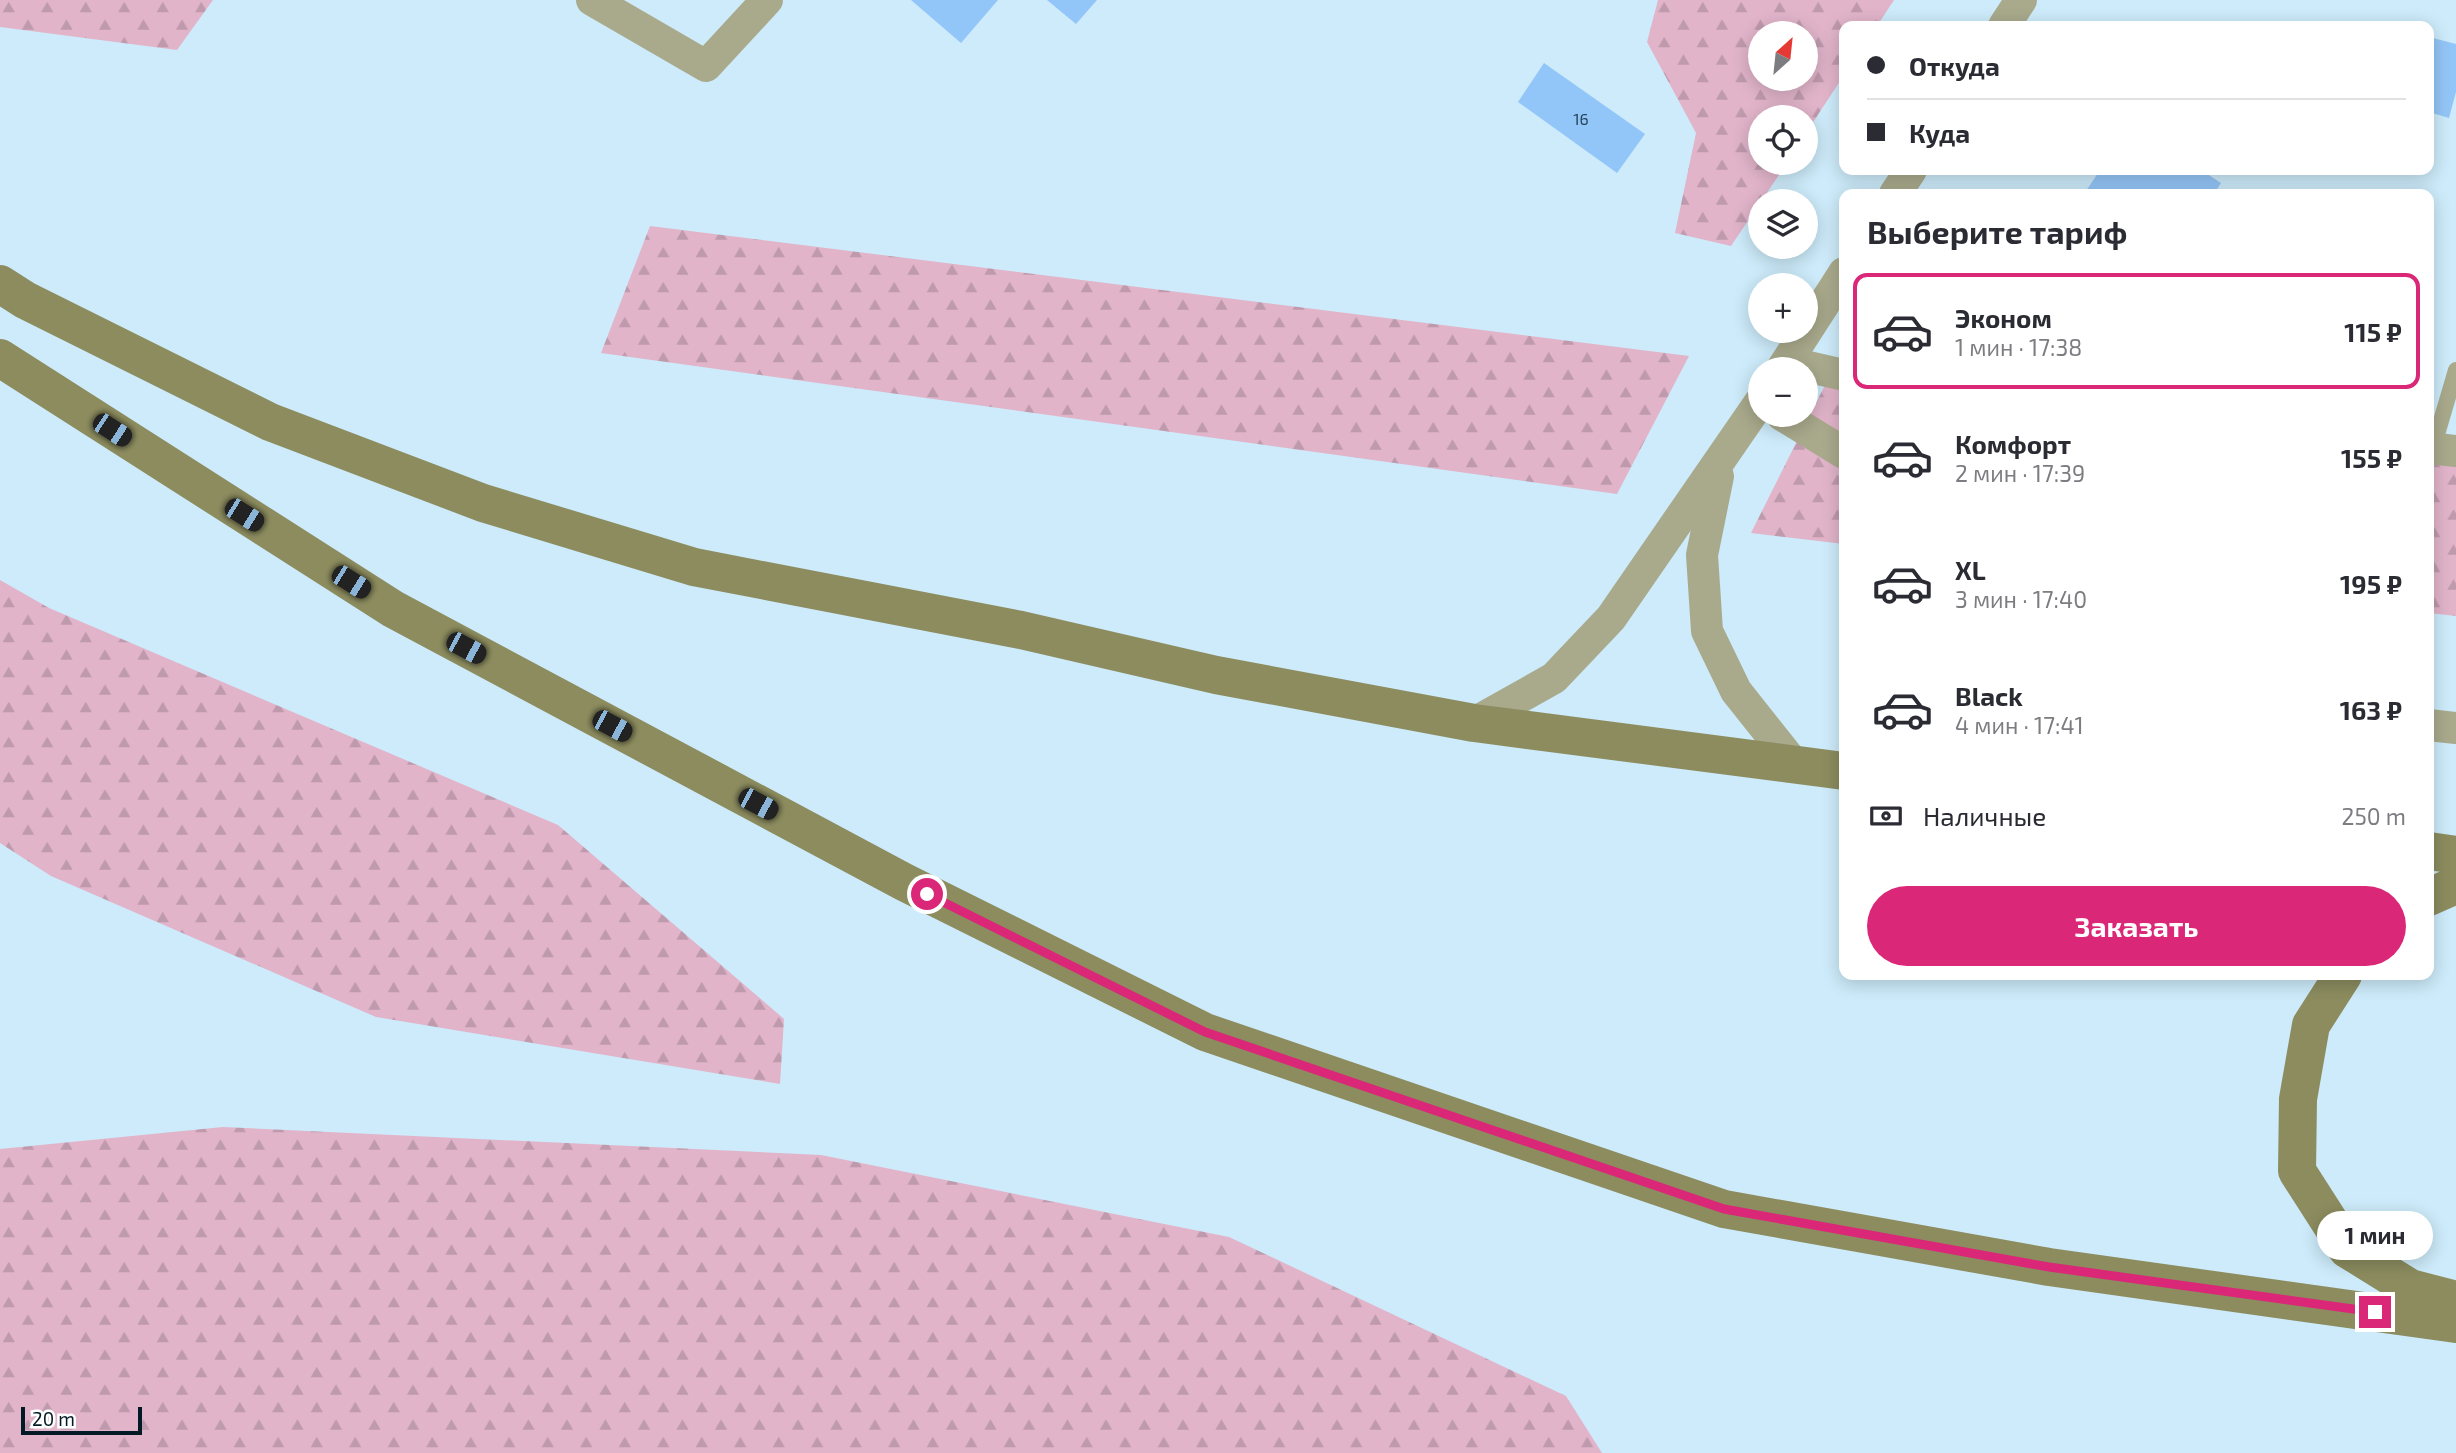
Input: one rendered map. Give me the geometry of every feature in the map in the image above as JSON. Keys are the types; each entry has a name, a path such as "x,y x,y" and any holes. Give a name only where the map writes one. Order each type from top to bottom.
{"main road":[{"path":"0,284 25,300 270,422 483,503 694,567 1021,629 1216,675 1474,723 1839,770"},
{"path":"0,358 393,609 904,882 1205,1032 1724,1209 2049,1267 2456,1324"},
{"path":"2434,852 2456,855"},
{"path":"2434,895 2456,886"},
{"path":"2340,980 2311,1025 2298,1099 2297,1171 2347,1249 2410,1287 2456,1300"}],"street":[{"path":"592,0 706,66 768,0"},
{"path":"2007,21 2021,0"},
{"path":"1791,357 1839,281"},
{"path":"1818,371 1839,374"},
{"path":"1474,723 1554,678 1601,628 1720,464 1748,421"},
{"path":"1802,427 1839,450"},
{"path":"1720,464 1702,555 1707,631 1736,691 1794,764"},
{"path":"2434,726 2456,728"}],"lane":[{"path":"2439,449 2456,370"}],"green space":[{"path":"0,0 213,0 177,50 0,27"},
{"path":"1658,0 1894,0 1880,21 1839,21 1839,83 1818,115 1818,105 1748,105 1748,175 1779,175 1769,189 1748,189 1748,221 1731,246 1675,233 1696,133 1647,42"},
{"path":"650,226 1689,356 1617,494 601,353"},
{"path":"1826,383 1839,384 1839,543 1751,533 1804,427 1818,427 1818,399"},
{"path":"2434,459 2456,462 2456,616 2434,614"},
{"path":"0,580 49,608 558,825 784,1019 780,1084 376,1017 51,876 0,843"},
{"path":"223,1127 821,1155 1229,1237 1566,1396 1602,1453 0,1453 0,1149"}],"building":[{"path":"911,0 998,0 961,43"},
{"path":"1047,0 1097,0 1076,24"},
{"path":"2434,38 2456,44 2456,92 2449,118 2434,114"},
{"path":"1544,63 1645,134 1617,173 1518,102"},
{"path":"2097,175 2209,175 2221,183 2217,189 2087,189"}],"route":[{"path":"927,894 1205,1032 1724,1209 2049,1267 2375,1312"}]}
